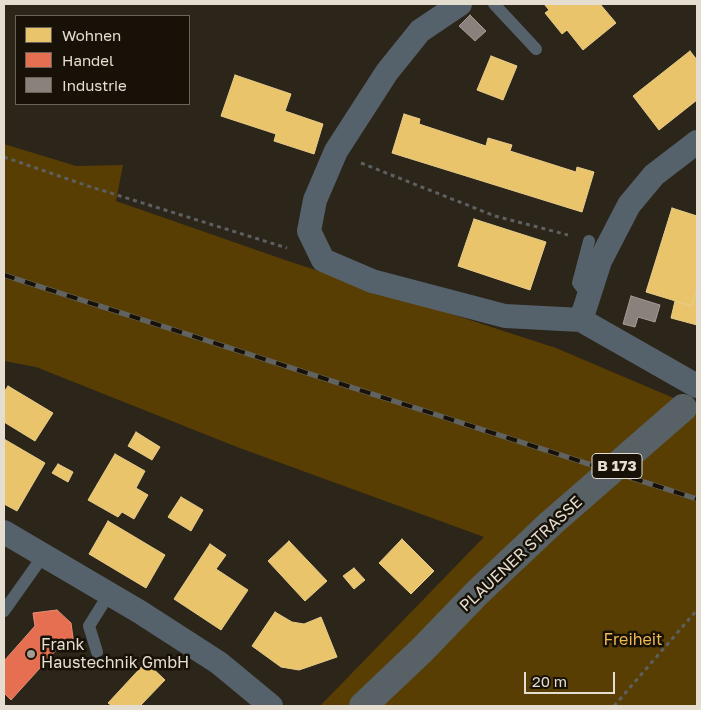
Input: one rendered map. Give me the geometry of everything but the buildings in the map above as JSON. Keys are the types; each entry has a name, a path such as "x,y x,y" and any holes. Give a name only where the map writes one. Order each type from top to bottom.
{"main road":[{"name":"PLAUENER STRASSE","path":"363,706 550,524 693,397"}],"street":[{"path":"460,4 420,31 387,72 336,151 315,200 309,231 323,260 372,281 505,316 581,320 693,397"},
{"path":"581,320 600,261 629,205 654,175 697,142"},
{"path":"4,532 109,594 219,664 272,706"}],"lane":[{"path":"494,4 536,49"},
{"path":"588,296 578,283 589,241"},
{"path":"4,611 43,556"},
{"path":"97,652 89,626 109,594"}],"path":[{"path":"336,151 367,166 495,216 589,241"},
{"path":"4,157 88,186 323,260"},
{"path":"614,706 697,610"}],"green space":[{"name":"Freiheit","path":"4,144 76,166 123,165 116,201 288,261 556,348 697,408 697,706 320,706 484,537 237,447 36,367 4,361"}],"railway":[{"path":"4,275 697,499"}],"place":[{"name":"Frank Haustechnik GmbH","path":"31,654"}]}
